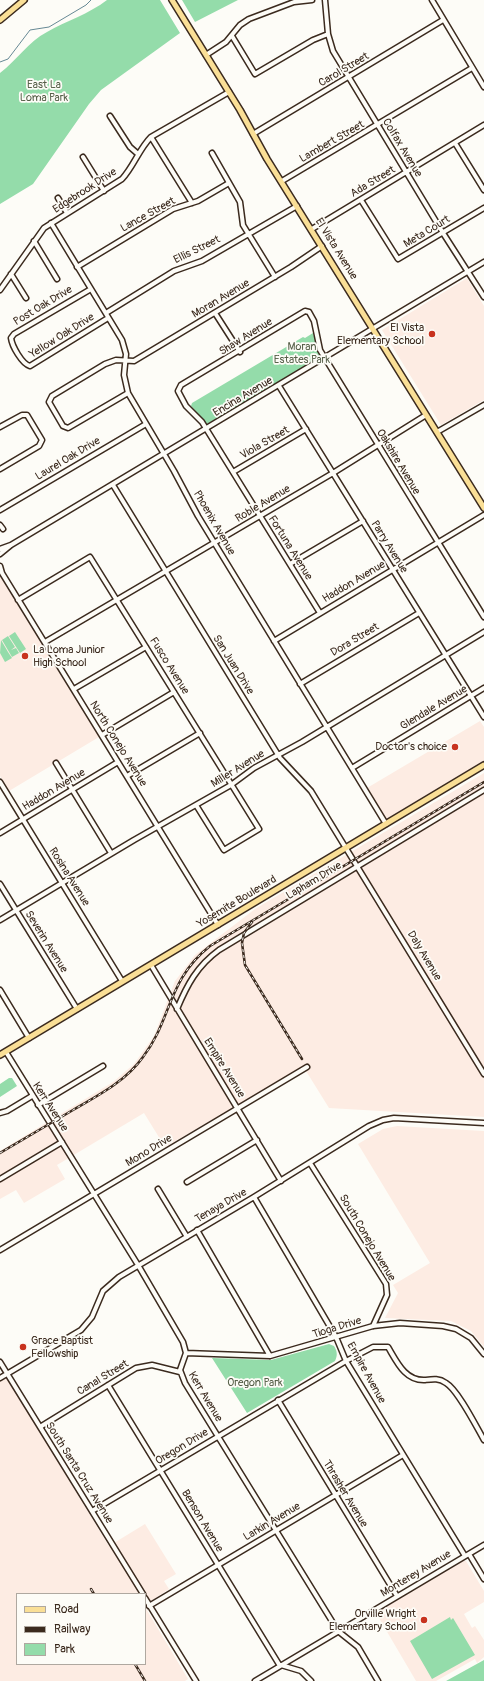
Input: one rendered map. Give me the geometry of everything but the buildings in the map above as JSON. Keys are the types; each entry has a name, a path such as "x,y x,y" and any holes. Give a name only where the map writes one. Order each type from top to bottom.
{"main road":[{"path":"0,20 24,0"},
{"name":"El Vista Avenue","path":"172,0 297,206 484,508"},
{"name":"Yosemite Boulevard","path":"0,1055 484,766"}],"street":[{"path":"206,55 232,36 240,26 249,19 294,2 312,0"},
{"name":"Colfax Avenue","path":"325,0 328,34 333,50 443,233 484,297"},
{"path":"432,0 484,87"},
{"name":"Carol Street","path":"253,134 349,78 443,20"},
{"path":"232,36 255,74 313,40 328,34"},
{"name":"Lambert Street","path":"282,181 472,68"},
{"name":"Edgebrook Drive","path":"0,290 44,228 104,191 126,174 138,154 151,137 229,92"},
{"path":"110,116 130,147 138,154"},
{"name":"Ada Street","path":"312,229 484,125"},
{"path":"151,137 192,203"},
{"path":"455,143 484,190"},
{"path":"212,153 242,205 242,220 248,234 275,277"},
{"path":"84,157 104,191"},
{"name":"Lance Street","path":"77,267 173,208 192,203 229,183"},
{"path":"58,198 67,213"},
{"name":"Meta Court","path":"361,200 398,259 484,208"},
{"name":"Ellis Street","path":"106,313 174,271 202,261 297,206"},
{"name":"Phoenix Avenue","path":"51,223 122,340 126,360 124,375 128,393 214,543 386,824"},
{"path":"34,241 57,279"},
{"name":"Moran Avenue","path":"128,393 68,428 62,426 49,404 49,400 52,396 105,364 116,360 134,361 275,277 322,246"},
{"name":"Encina Avenue","path":"0,554 11,545 484,262"},
{"path":"11,274 26,298"},
{"name":"Post Oak Drive","path":"12,343 11,338 14,334 91,288"},
{"name":"Shaw Avenue","path":"195,378 240,352 303,312 308,311"},
{"name":"Oakshire Avenue","path":"308,311 312,317 317,341 325,358 437,543 484,617"},
{"path":"215,313 240,352"},
{"name":"Yellow Oak Drive","path":"12,343 25,364 32,365 108,318"},
{"name":"Fortuna Avenue","path":"195,378 181,386 178,394 186,406 198,417 206,429 320,613"},
{"name":"Parry Avenue","path":"279,386 484,718"},
{"path":"437,432 484,405"},
{"path":"0,427 24,415 29,417 42,438 41,444 0,468"},
{"name":"Roble Avenue","path":"45,642 333,473 426,415"},
{"name":"Laurel Oak Drive","path":"0,510 146,424"},
{"name":"Viola Street","path":"233,472 306,429"},
{"name":"San Juan Drive","path":"113,485 278,755 311,791 346,848"},
{"name":"Haddon Avenue","path":"274,641 484,514"},
{"path":"290,564 363,521"},
{"path":"0,525 3,529"},
{"name":"Encina Avenue","path":"0,549 11,545"},
{"name":"Fusco Avenue","path":"18,600 90,557 259,829 224,850 196,805"},
{"name":"North Conejo Avenue","path":"0,566 1,572 18,600 218,925"},
{"name":"Dora Street","path":"300,684 419,613"},
{"name":"Miller Avenue","path":"0,920 111,853 231,785 254,768 327,727 484,632"},
{"path":"74,689 146,647"},
{"name":"Glendale Avenue","path":"352,768 484,688"},
{"path":"102,735 174,692"},
{"path":"127,776 200,733"},
{"name":"Haddon Avenue","path":"0,833 118,762"},
{"path":"56,763 111,853"},
{"name":"Rosina Avenue","path":"0,782 122,981"},
{"name":"Lapham Drive","path":"177,1009 192,977 210,956 484,790"},
{"name":"Daly Avenue","path":"346,848 358,865 484,1074"},
{"name":"Severin Avenue","path":"0,884 77,1009"},
{"name":"Empire Avenue","path":"151,965 281,1181"},
{"path":"0,990 29,1038"},
{"name":"Kerr Avenue","path":"6,1052 138,1265 183,1342 186,1353 180,1372 338,1632 358,1647 378,1681"},
{"path":"38,1105 103,1066"},
{"name":"Mono Drive","path":"0,1250 307,1067"},
{"path":"0,1113 7,1111 32,1096"},
{"name":"Tenaya Drive","path":"0,1378 81,1330 92,1317 100,1297 108,1286 138,1265 281,1181 369,1126 383,1120 399,1118 484,1123"},
{"path":"187,1182 257,1140"},
{"path":"0,1179 62,1142"},
{"name":"South Conejo Avenue","path":"310,1163 386,1286 387,1295 373,1326"},
{"path":"158,1189 187,1237"},
{"name":"Empire Avenue","path":"254,1197 336,1337 346,1361 403,1455 484,1579"},
{"path":"197,1230 270,1356"},
{"name":"Tioga Drive","path":"186,1353 229,1356 270,1356 373,1326 400,1323 450,1327 468,1336 484,1354"},
{"name":"Oregon Drive","path":"92,1511 278,1400 373,1347 388,1347 401,1368 408,1375 419,1380 437,1379 449,1385 484,1440"},
{"name":"South Santa Cruz Avenue","path":"0,1362 142,1593"},
{"name":"Canal Street","path":"40,1427 136,1368 147,1365 180,1372"},
{"name":"Benson Avenue","path":"108,1385 161,1469 280,1666"},
{"name":"Thrasher Avenue","path":"278,1400 397,1596"},
{"name":"Larkin Avenue","path":"149,1606 403,1455"},
{"name":"Monterey Avenue","path":"255,1681 484,1544"},
{"path":"146,1600 196,1681"},
{"path":"280,1666 301,1671 307,1675 311,1681"}],"shaded area":[{"path":"467,278 484,306 484,400 441,425 382,330"},
{"name":"La Loma Junior High School","path":"0,576 99,737 9,791 0,776"},
{"path":"480,721 484,727 484,763 386,821 367,788"},
{"path":"484,773 484,1117 329,1108 306,1071 239,1110 236,1106 165,1147 144,1113 57,1165 65,1179 24,1203 16,1190 0,1199 0,1151 113,1082 134,1064 154,1036 175,981 195,955 255,909"},
{"path":"397,1126 484,1131 484,1347 471,1331 451,1321 385,1318 398,1293 393,1285 430,1263 358,1144 383,1129"},
{"path":"6,1377 109,1546 145,1524 176,1574 164,1581 169,1589 146,1604 146,1593 16,1593 16,1665 146,1665 146,1609 188,1679 185,1681 0,1681 0,1381"},
{"name":"Orville Wright Elementary School","path":"463,1561 466,1561 484,1591 484,1602 464,1614 472,1628 475,1626 484,1640 484,1657 477,1663 475,1659 436,1681 416,1681 376,1613"}],"green space":[{"name":"East La Loma Park","path":"107,0 160,0 180,33 101,90 89,104 33,184 0,204 0,73 40,36 93,9"},
{"path":"182,0 238,0 195,22"},
{"name":"Moran Estates Park","path":"313,333 320,358 207,424 191,406 192,403 303,337 305,338"},
{"path":"15,632 26,649 20,653 9,636"},
{"path":"8,636 15,647 11,650 16,648 19,653 12,657 2,640"},
{"path":"1,640 12,658 5,662 0,653"},
{"path":"9,1078 12,1078 17,1086 0,1097 0,1084"},
{"name":"Oregon Park","path":"329,1344 334,1346 336,1350 337,1355 335,1361 247,1413 212,1358 271,1360"},
{"path":"450,1617 451,1620 453,1618 475,1655 432,1679 410,1641"},
{"path":"484,1660 484,1681 446,1681"}],"waterway":[{"path":"0,62 8,59 30,30 49,27 86,5 91,0"}],"railway":[{"path":"0,1153 102,1093 129,1073 143,1057 152,1043 185,972 210,946 484,782"},
{"path":"252,922 244,933 242,943 245,965 302,1059"},
{"path":"91,1589 93,1593"},
{"path":"136,1665 145,1681"}],"place":[{"name":"El Vista Elementary School","path":"432,334"},
{"name":"La Loma Junior High School","path":"25,656"},
{"name":"Doctor's choice","path":"455,747"},
{"name":"Grace Baptist Fellowship","path":"23,1347"},
{"name":"Orville Wright Elementary School","path":"424,1620"}]}
